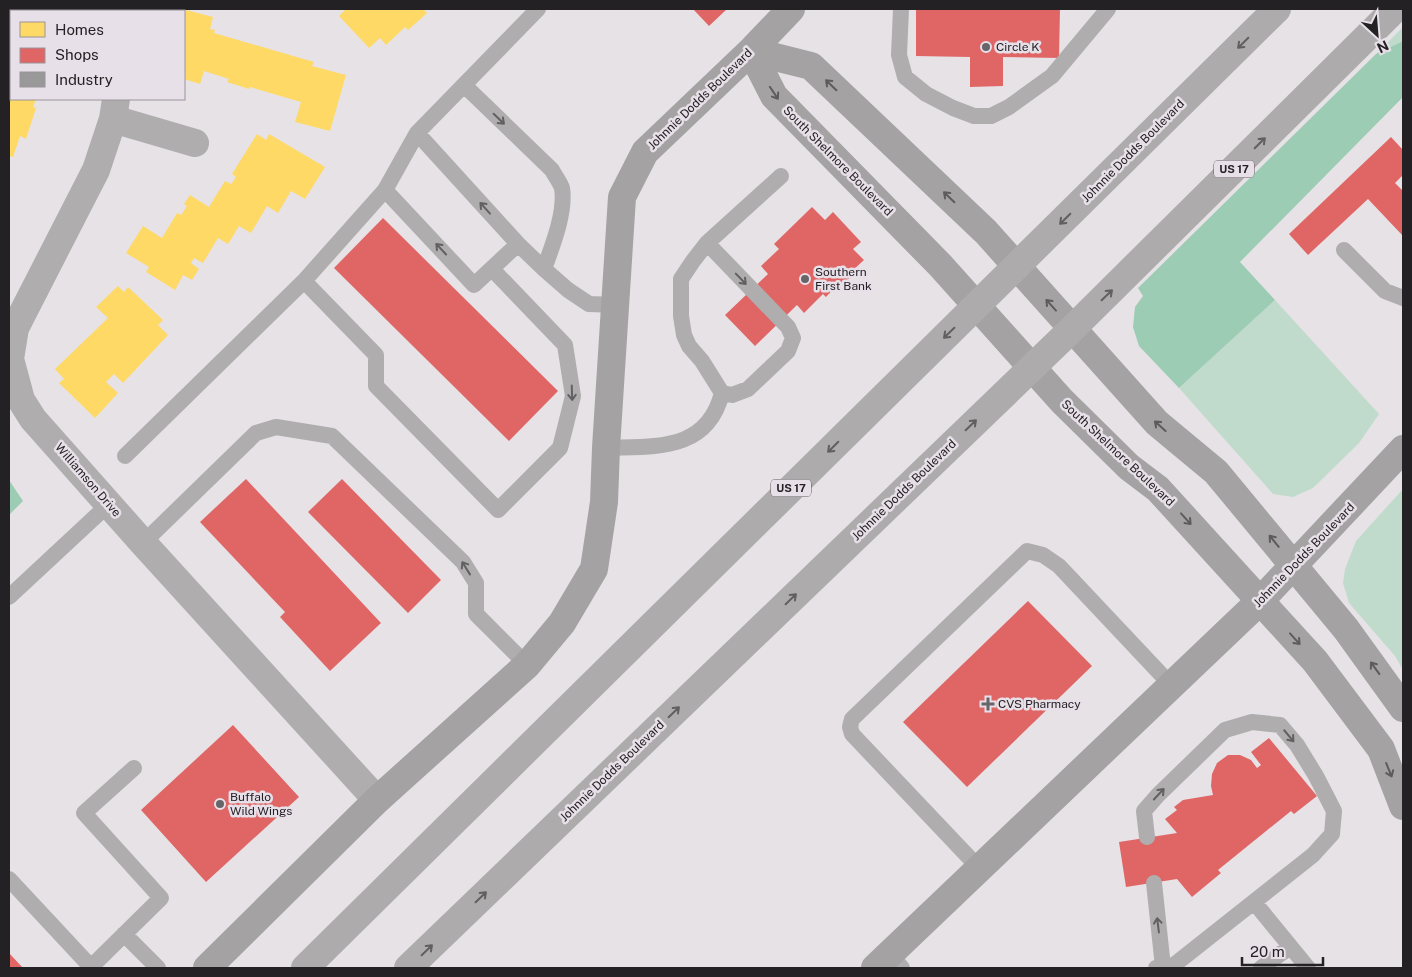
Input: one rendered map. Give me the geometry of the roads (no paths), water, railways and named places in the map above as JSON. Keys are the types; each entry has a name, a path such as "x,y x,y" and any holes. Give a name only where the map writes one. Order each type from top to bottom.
{"highway":[{"name":"Johnnie Dodds Boulevard","path":"304,968 1277,9"},
{"name":"Johnnie Dodds Boulevard","path":"408,968 1072,329 1395,9"}],"street":[{"name":"Johnnie Dodds Boulevard","path":"207,968 377,800 527,665 562,624 594,569 604,502 622,197 645,152 791,9"},
{"path":"751,50 811,66 986,232 1156,423 1216,472 1346,629 1403,708"},
{"name":"South Shelmore Boulevard","path":"751,50 774,96 934,258 1062,401 1129,466 1158,489 1315,662 1380,749 1403,806"},
{"path":"115,109 194,143"},
{"name":"Williamson Drive","path":"115,109 96,170 15,328 10,358 21,400 34,419 143,543 377,800"},
{"name":"Johnnie Dodds Boulevard","path":"889,963 980,869 1294,567 1403,448"}],"lane":[{"path":"125,456 304,281 384,190 417,133 538,9"},
{"path":"901,9 899,55 905,77 926,94 953,108 974,116 991,116 1009,107 1052,76 1108,9"},
{"path":"464,85 552,170 562,186 559,222 544,269"},
{"path":"417,133 518,244 568,290 589,304 616,305"},
{"path":"707,243 788,327 794,338 788,351 748,388 732,395 722,393 702,361 689,346 684,335 681,316 681,279 707,243 781,176"},
{"path":"384,190 474,285 518,244"},
{"path":"1344,250 1385,291 1403,298"},
{"path":"304,281 376,355 376,386 498,510 560,448 573,396 565,345 492,269"},
{"path":"606,448 674,444 703,428 718,408 722,393"},
{"path":"143,543 256,433 276,427 332,436 462,562 476,583 476,614 527,665"},
{"path":"9,596 109,504"},
{"path":"980,869 852,734 850,726 852,719 1020,557 1027,551 1043,555 1058,566 1172,686"},
{"path":"1148,837 1144,811 1225,730 1252,722 1280,725 1297,745 1334,811 1332,834 1314,855 1174,965 1160,968 1154,883"},
{"path":"9,879 91,967 161,898 84,813 134,768"},
{"path":"1254,902 1308,968"},
{"path":"124,934 158,968"},
{"path":"1261,968 1290,946"}],"place":[{"name":"Circle K","path":"986,47"},
{"name":"Southern First Bank","path":"805,279"},
{"name":"CVS Pharmacy","path":"988,704"},
{"name":"Buffalo Wild Wings","path":"220,804"}]}
